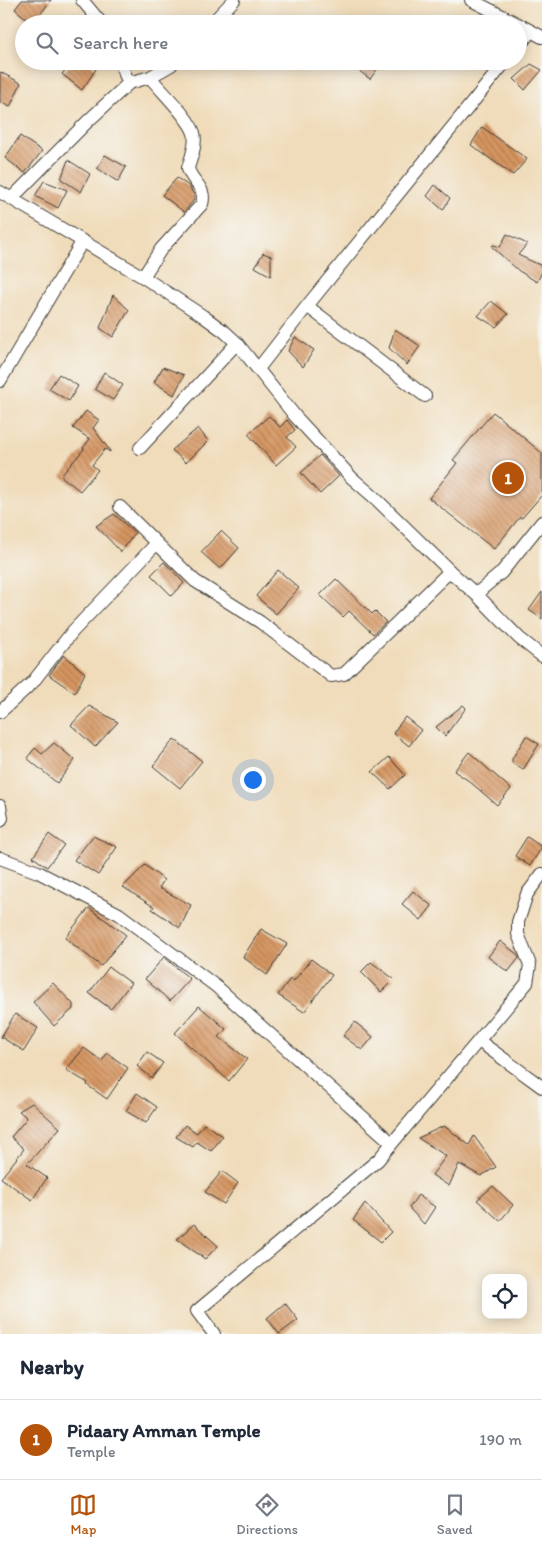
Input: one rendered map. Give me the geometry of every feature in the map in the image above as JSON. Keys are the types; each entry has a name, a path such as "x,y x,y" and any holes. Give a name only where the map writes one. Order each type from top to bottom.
{"street":[{"path":"82,0 94,15"},
{"path":"219,15 234,0"},
{"path":"471,0 500,15"},
{"path":"527,29 539,35"},
{"path":"527,41 539,35"},
{"path":"124,70 130,83"},
{"path":"12,198 88,121 130,83 150,78 161,70"},
{"path":"258,369 499,70"},
{"path":"143,277 161,249 202,204 203,200 203,192 188,168 195,134 184,117 150,78"},
{"path":"0,192 143,277 203,316 237,343 325,449 352,478 382,504 476,594 518,638 542,656"},
{"path":"0,380 82,242"},
{"path":"307,306 425,396"},
{"path":"140,448 237,343"},
{"path":"120,506 195,580 260,622 331,676 344,674 450,571"},
{"path":"476,594 500,573 542,522"},
{"path":"0,712 32,683 74,631 157,543"},
{"path":"0,806 2,818 0,821"},
{"path":"0,858 38,872 119,914 217,987 392,1143"},
{"path":"214,1334 197,1311 378,1160 527,983 530,965 518,934 518,922 527,894 542,874"},
{"path":"479,1041 542,1087"}],"building":[{"path":"22,0 51,0 40,15 22,15 15,9"},
{"path":"531,64 542,70 525,90 514,79 524,70 527,70"},
{"path":"65,70 95,70 82,90 62,74"},
{"path":"358,70 376,70 370,79"},
{"path":"0,72 21,83 10,107 0,102"},
{"path":"482,127 527,159 513,175 471,145"},
{"path":"20,136 42,151 25,173 5,158"},
{"path":"105,155 126,167 118,182 97,168"},
{"path":"68,160 90,174 81,192 61,179"},
{"path":"177,178 189,186 194,195 194,200 184,212 162,195"},
{"path":"44,181 67,190 58,208 35,196"},
{"path":"435,185 450,198 443,210 427,196"},
{"path":"507,234 527,244 518,255 542,266 542,272 537,282 519,271 492,247 493,245 500,247"},
{"path":"263,253 271,256 271,276 255,267"},
{"path":"113,295 129,310 113,337 100,328"},
{"path":"491,301 508,314 496,327 478,316"},
{"path":"395,329 420,346 407,365 389,348"},
{"path":"295,337 314,350 303,367 288,351"},
{"path":"163,367 184,375 174,395 154,382"},
{"path":"104,372 123,385 113,400 95,389"},
{"path":"59,374 78,386 69,401 49,389"},
{"path":"86,411 99,420 93,428 110,452 105,449 92,465 98,470 80,491 61,476 90,439 73,428"},
{"path":"493,412 542,453 542,495 522,518 520,517 494,549 429,498 457,463 453,460"},
{"path":"269,416 280,427 287,420 295,430 287,437 296,447 276,465 248,434"},
{"path":"198,428 208,441 186,463 172,450"},
{"path":"320,455 339,476 320,494 301,473"},
{"path":"114,514 135,533 121,552 96,526"},
{"path":"221,531 239,548 220,569 201,552"},
{"path":"164,562 184,583 172,596 151,575"},
{"path":"278,570 299,588 276,614 256,596"},
{"path":"336,579 372,614 375,611 386,622 373,634 349,611 343,617 320,595"},
{"path":"542,592 542,619 529,610"},
{"path":"64,655 85,673 75,693 49,675"},
{"path":"463,705 466,708 445,736 436,727"},
{"path":"89,706 118,722 95,747 71,725"},
{"path":"405,717 421,730 409,746 393,733"},
{"path":"526,736 539,744 523,770 512,763 512,759"},
{"path":"174,739 202,761 180,788 153,766"},
{"path":"54,743 75,760 57,783 27,758 35,748 42,754"},
{"path":"469,752 511,789 497,805 454,771"},
{"path":"389,757 405,775 390,789 372,772"},
{"path":"49,834 64,845 47,867 33,857"},
{"path":"93,836 117,847 98,875 74,860"},
{"path":"527,837 542,847 530,866 515,856"},
{"path":"145,865 164,880 159,888 191,905 180,928 152,909 154,907 123,887"},
{"path":"413,891 432,906 421,920 402,904"},
{"path":"89,908 126,935 101,966 65,938"},
{"path":"261,929 287,944 267,975 243,957"},
{"path":"500,941 517,954 519,958 508,972 488,957"},
{"path":"164,957 190,979 170,1001 145,979"},
{"path":"311,959 332,975 304,1012 278,995 290,979 294,981"},
{"path":"371,962 394,979 381,992 361,972"},
{"path":"109,967 131,983 111,1009 89,993"},
{"path":"53,983 73,1004 73,1009 54,1026 33,1002"},
{"path":"199,1006 226,1029 219,1037 247,1059 229,1081 175,1033"},
{"path":"15,1014 38,1028 24,1051 1,1037"},
{"path":"355,1022 373,1037 362,1050 343,1036"},
{"path":"84,1048 102,1061 107,1053 128,1068 107,1099 87,1085 88,1083 66,1070"},
{"path":"147,1052 163,1063 152,1078 137,1066"},
{"path":"137,1093 157,1107 146,1123 126,1111"},
{"path":"32,1103 60,1128 27,1164 47,1178 32,1200 1,1178 24,1149 11,1137 27,1118 19,1111"},
{"path":"204,1124 223,1136 211,1151 197,1142 193,1147 176,1137 185,1125 197,1133"},
{"path":"444,1126 469,1145 474,1136 496,1167 481,1176 459,1164 449,1186 432,1175 446,1156 418,1138"},
{"path":"222,1171 238,1183 224,1204 205,1192"},
{"path":"493,1186 513,1205 500,1221 477,1200"},
{"path":"418,1195 435,1207 424,1224 409,1208"},
{"path":"365,1203 391,1232 381,1242 353,1220"},
{"path":"194,1224 218,1246 205,1259 177,1239"},
{"path":"285,1303 298,1320 279,1334 267,1318"}],"place":[{"name":"Pidaary Amman Temple","path":"508,478"}]}
